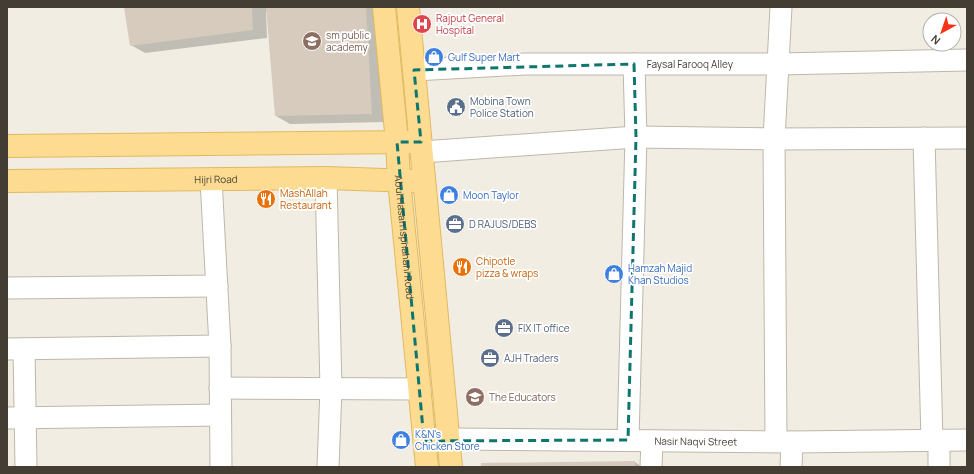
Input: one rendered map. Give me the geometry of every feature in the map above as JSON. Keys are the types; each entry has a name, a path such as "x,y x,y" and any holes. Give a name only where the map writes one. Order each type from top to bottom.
{"main road":[{"name":"Abul Hasan Isphahani Road","path":"384,7 427,467"},
{"path":"408,7 451,467"},
{"path":"7,146 397,142 421,147"},
{"name":"Hijri Road","path":"7,181 326,178 424,181"}],"street":[{"path":"781,7 774,139 784,442 791,467"},
{"name":"Faysal Farooq Alley","path":"414,70 526,64 779,64 967,60"},
{"path":"628,440 636,137 634,64"},
{"path":"421,147 636,137 774,139 967,138"},
{"path":"924,138 935,441 939,467"},
{"path":"326,178 331,389 328,467"},
{"path":"211,179 220,346 221,467"},
{"path":"7,288 217,286"},
{"path":"26,467 16,418 16,349 220,346"},
{"path":"220,388 420,389"},
{"path":"16,418 220,415"},
{"name":"Nasir Naqvi Street","path":"424,441 448,439 784,442 967,440"},
{"path":"651,467 652,441"}],"highlighted area":[{"path":"634,64 636,137 628,440 424,441 397,142 421,142 414,70"}],"building":[{"path":"124,7 252,7 253,30 130,46"},
{"path":"266,7 366,7 372,114 275,116"},
{"path":"635,461 635,467 481,467 481,463"}],"place":[{"name":"Rajput General Hospital","path":"422,24"},
{"name":"sm public academy","path":"312,41"},
{"name":"Gulf Super Mart","path":"434,57"},
{"name":"Mobina Town Police Station","path":"456,107"},
{"name":"Moon Taylor","path":"449,195"},
{"name":"MashAllah Restaurant","path":"266,199"},
{"name":"D RAJUS/DEBS","path":"455,224"},
{"name":"Chipotle pizza & wraps","path":"462,267"},
{"name":"Hamzah Majid Khan Studios","path":"614,274"},
{"name":"FIX IT office","path":"504,328"},
{"name":"AJH Traders","path":"490,358"},
{"name":"The Educators","path":"475,397"},
{"name":"K&N's Chicken Store","path":"401,440"}]}
